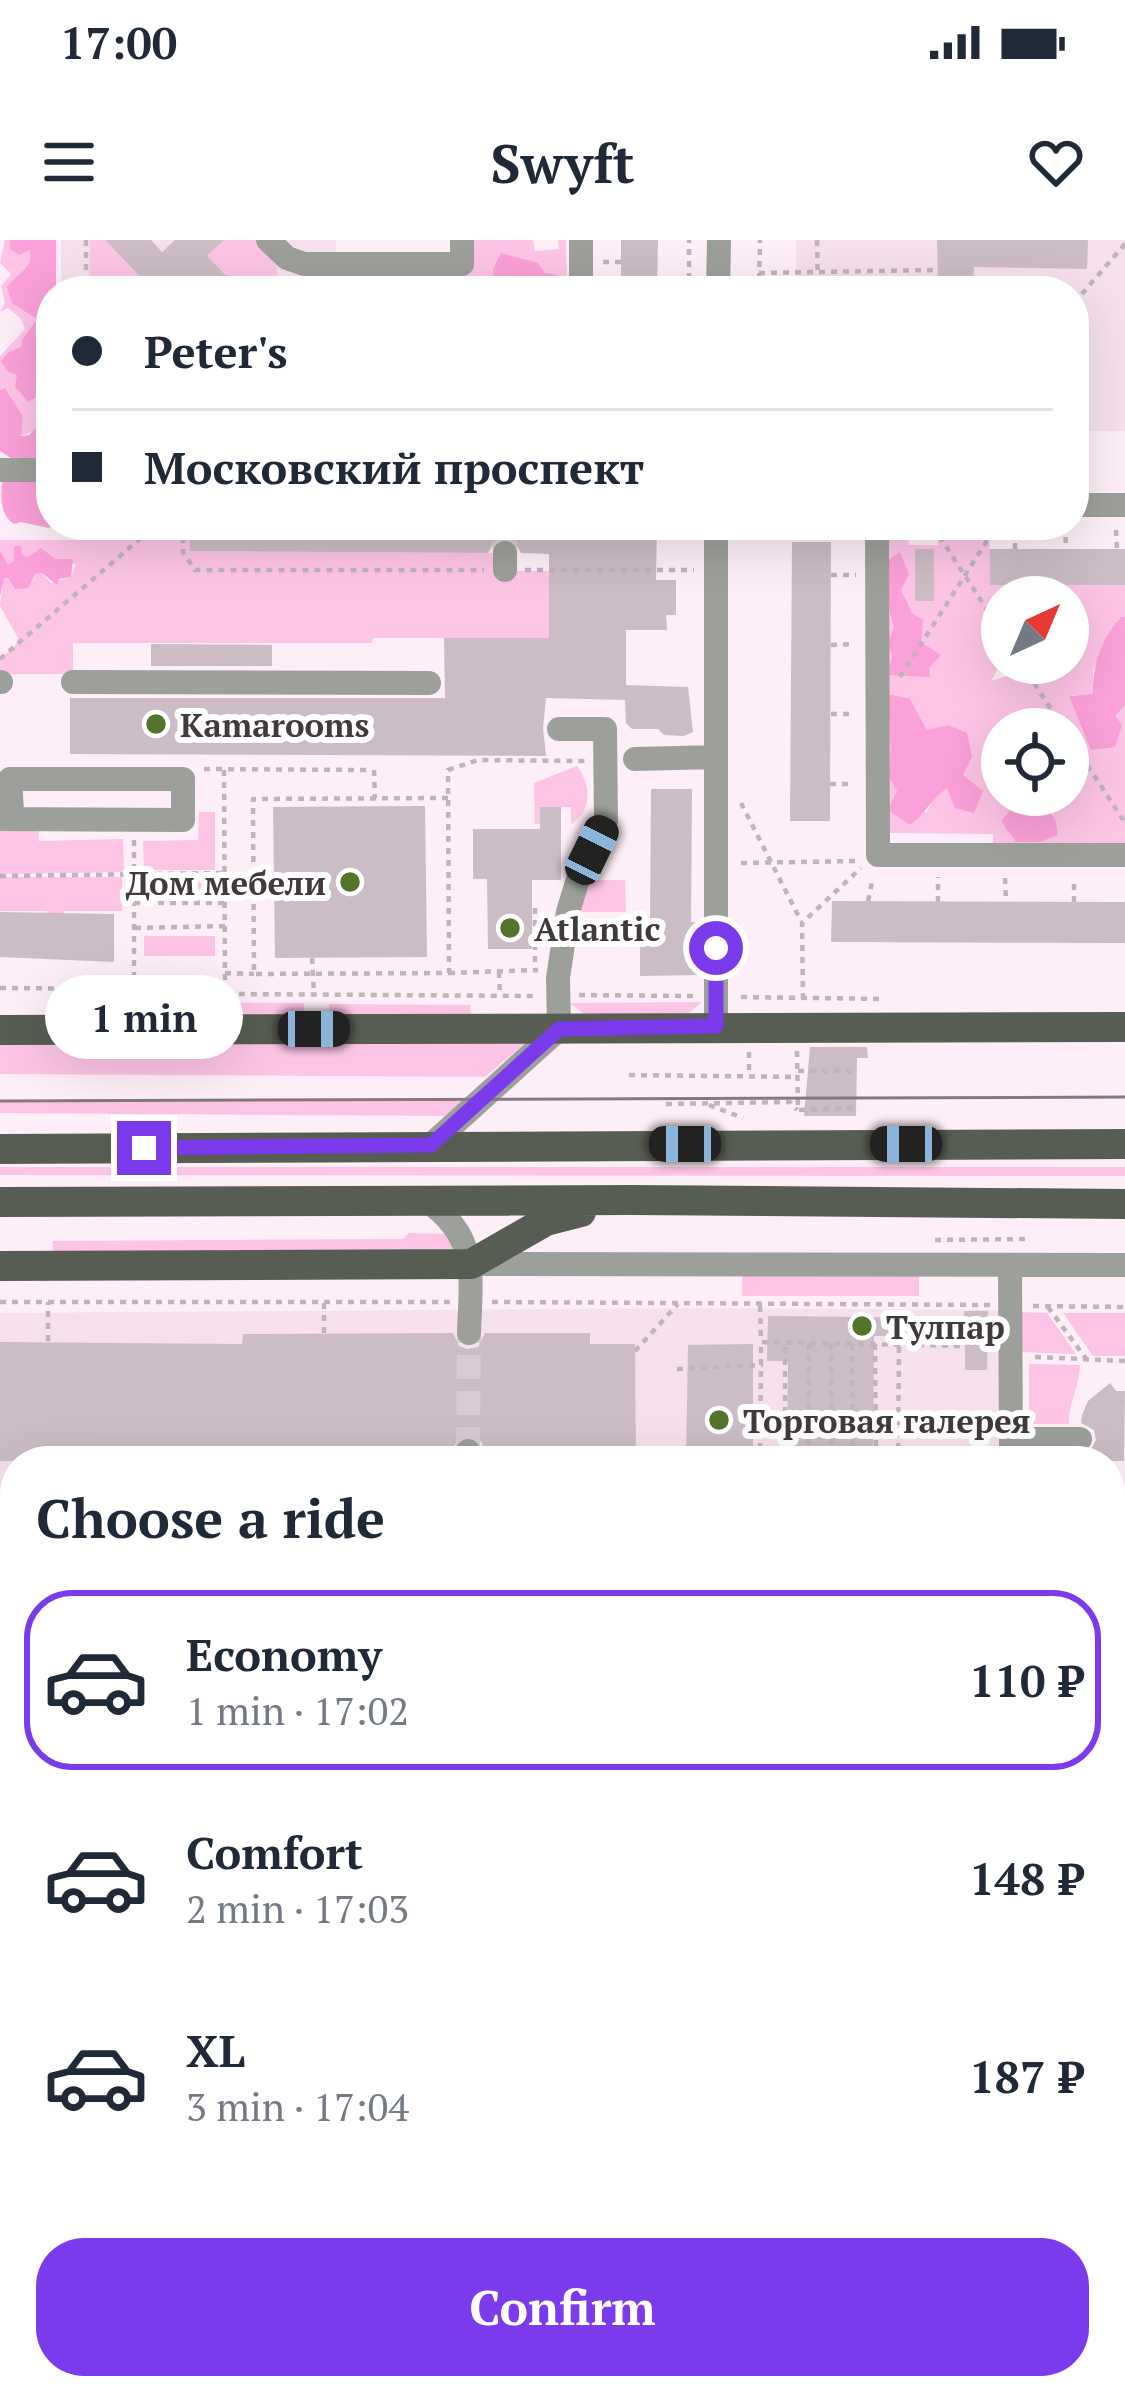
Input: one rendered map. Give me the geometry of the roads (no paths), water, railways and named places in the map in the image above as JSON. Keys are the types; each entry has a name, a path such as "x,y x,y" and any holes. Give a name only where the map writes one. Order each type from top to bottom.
{"main road":[{"path":"0,1030 1125,1028"},
{"path":"0,1149 1125,1144"},
{"path":"0,1266 471,1264 546,1221 633,1200"},
{"path":"0,1202 1125,1204"}],"street":[{"path":"268,240 287,258 304,265 462,264 462,240"},
{"path":"580,240 581,276"},
{"path":"718,240 718,276"},
{"path":"0,470 36,470"},
{"path":"1089,505 1125,505"},
{"path":"716,540 716,1026"},
{"path":"877,540 878,855 1125,855"},
{"path":"73,682 430,683"},
{"path":"431,1145 559,1029 547,995 578,879 607,821 605,729 559,729"},
{"path":"635,759 716,757"},
{"path":"10,779 183,779 183,820 4,816 12,812 10,779"},
{"path":"428,1201 459,1231 471,1264 469,1334"},
{"path":"471,1264 1125,1265"},
{"path":"1010,1265 1011,1446"},
{"path":"1036,1446 1079,1439"}],"tunnel":[{"path":"505,540 505,553"},
{"path":"468,1446 469,1333"}],"tram line":[{"path":"0,1101 1125,1097"}],"place":[{"name":"Kamarooms","path":"156,724"},
{"name":"Дом мебели","path":"350,882"},
{"name":"Atlantic","path":"510,928"},
{"name":"Тулпар","path":"862,1326"},
{"name":"Торговая галерея","path":"719,1420"}]}
